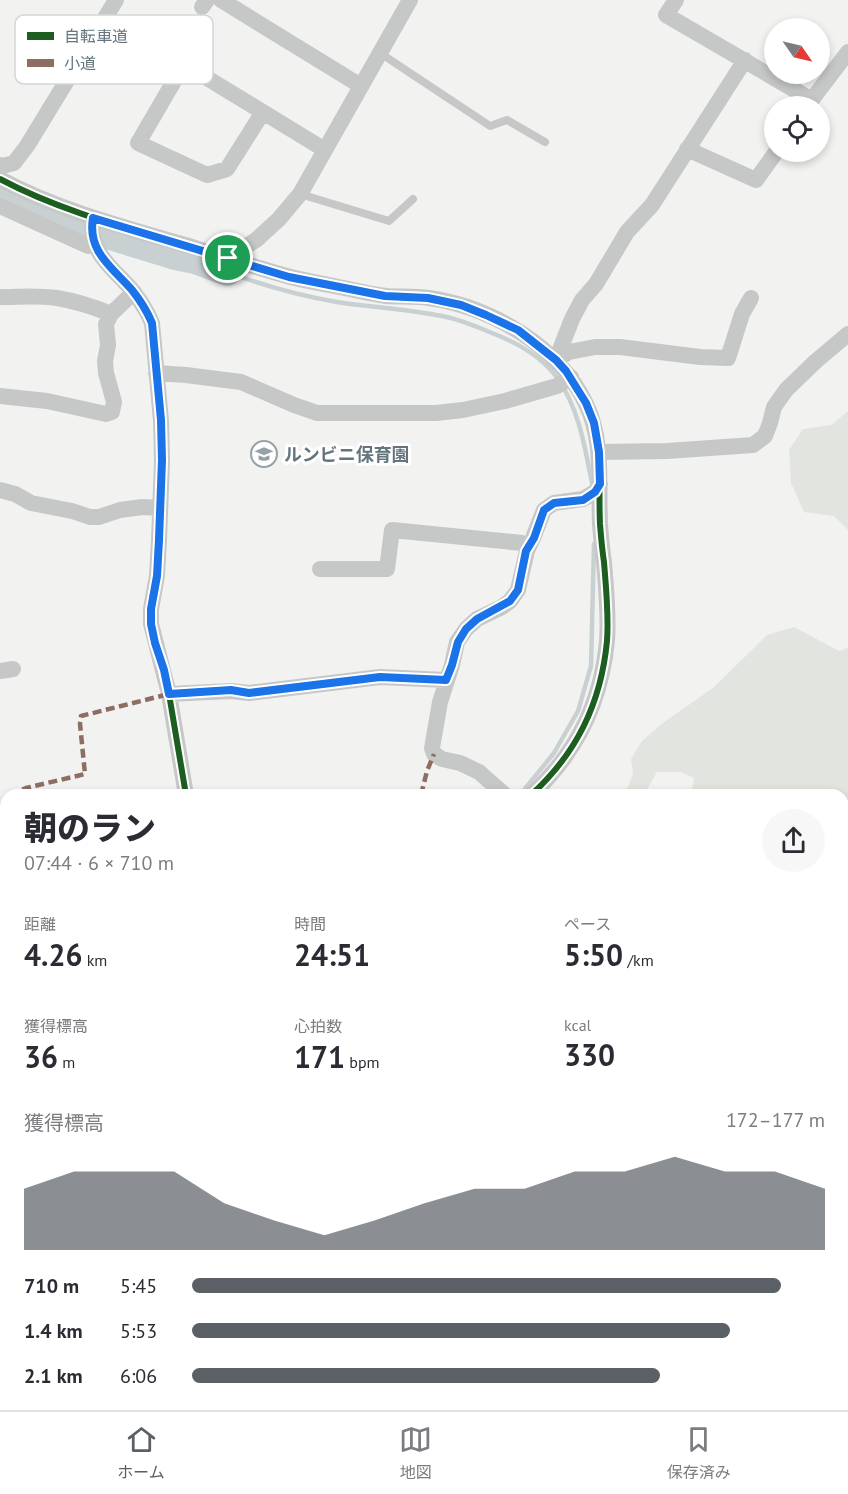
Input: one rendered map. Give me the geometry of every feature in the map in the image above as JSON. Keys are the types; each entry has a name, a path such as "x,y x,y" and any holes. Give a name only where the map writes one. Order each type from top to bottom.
{"street":[{"path":"107,15 116,0"},
{"path":"221,0 361,86"},
{"path":"228,258 256,240 279,219 300,194 410,0"},
{"path":"676,0 666,15 745,60 799,96"},
{"path":"814,96 848,52"},
{"path":"556,360 563,339 582,300 596,284 627,232 652,205 745,60"},
{"path":"213,82 325,150"},
{"path":"0,165 14,163 65,84"},
{"path":"172,84 138,143 207,175 227,169 262,112"},
{"path":"687,149 756,180 769,162"},
{"path":"0,180 27,193 93,232 228,258 289,277 385,296 428,298 461,305 518,330 556,360 565,381 586,403 594,423 599,452 600,525 608,600 607,640 602,674 592,707 579,737 548,779 537,789"},
{"path":"0,206 88,246 93,232"},
{"path":"93,232 98,253 134,292 146,309 152,323 161,420 162,460 157,576 151,609 151,624 169,694 185,789"},
{"path":"0,396 48,401 106,414 112,412 114,402 105,362 108,345 106,324 111,314 134,292"},
{"path":"0,297 56,298 92,306 111,314"},
{"path":"556,360 569,352 595,347 620,347 700,357 728,358 742,314 751,298"},
{"path":"599,452 667,451 753,445 765,435 774,407 786,390 848,334"},
{"path":"156,373 240,382 317,413 436,414 505,400 565,381"},
{"path":"498,789 479,772 460,763 442,759 434,754 432,748 440,702 458,642 466,629 477,619 510,601 518,590 526,551 544,510 554,503 583,500 595,492 600,484"},
{"path":"0,490 15,494 31,503 90,517 142,507 160,508"},
{"path":"320,569 387,569 392,530 522,543 529,546"},
{"path":"169,694 231,690 249,693 380,677 446,680"}],"lane":[{"path":"380,53 490,126 507,120 545,142"},
{"path":"300,194 389,221 412,199"}],"shaded area":[{"path":"848,411 848,530 834,516 804,512 791,483 789,450 803,429 831,425"},
{"path":"794,627 839,651 848,648 848,789 692,789 694,778 681,772 657,772 647,789 627,789 633,774 631,759 642,741 664,722 713,688 767,635"}],"waterway":[{"path":"0,195 78,226 195,260 227,272"},
{"path":"227,272 281,290 323,300 452,318 497,335 523,348 545,364 565,391 580,429 592,483"},
{"path":"525,789 554,753 578,711 591,666 594,544"}],"marked path":[{"path":"24,789 85,774 81,716 169,694"},
{"path":"422,789 434,754"}],"cycle path":[{"path":"0,179 45,200 91,217 274,272 380,295 429,298 476,310 521,333 559,364 574,383 586,404 596,433 600,524 607,602 607,641 599,685 584,726 561,762 537,789"},
{"path":"93,218 92,230 98,250 135,294 152,323 161,421 162,461 157,576 151,609 151,624 169,694 185,789"}],"place":[{"name":"ルンビニ保育園","path":"264,454"}],"route":[{"path":"93,218 228,258 289,277 385,296 428,298 461,305 486,315 518,330 556,360 566,371 586,403 594,423 599,452 600,484 595,492 583,500 554,503 544,510 534,538 526,551 518,590 510,601 477,619 466,629 458,642 446,680 380,677 249,693 231,690 169,694 151,624 151,609 157,576 162,460 161,420 152,323 146,309 134,292 98,253 93,239 93,218"}]}
